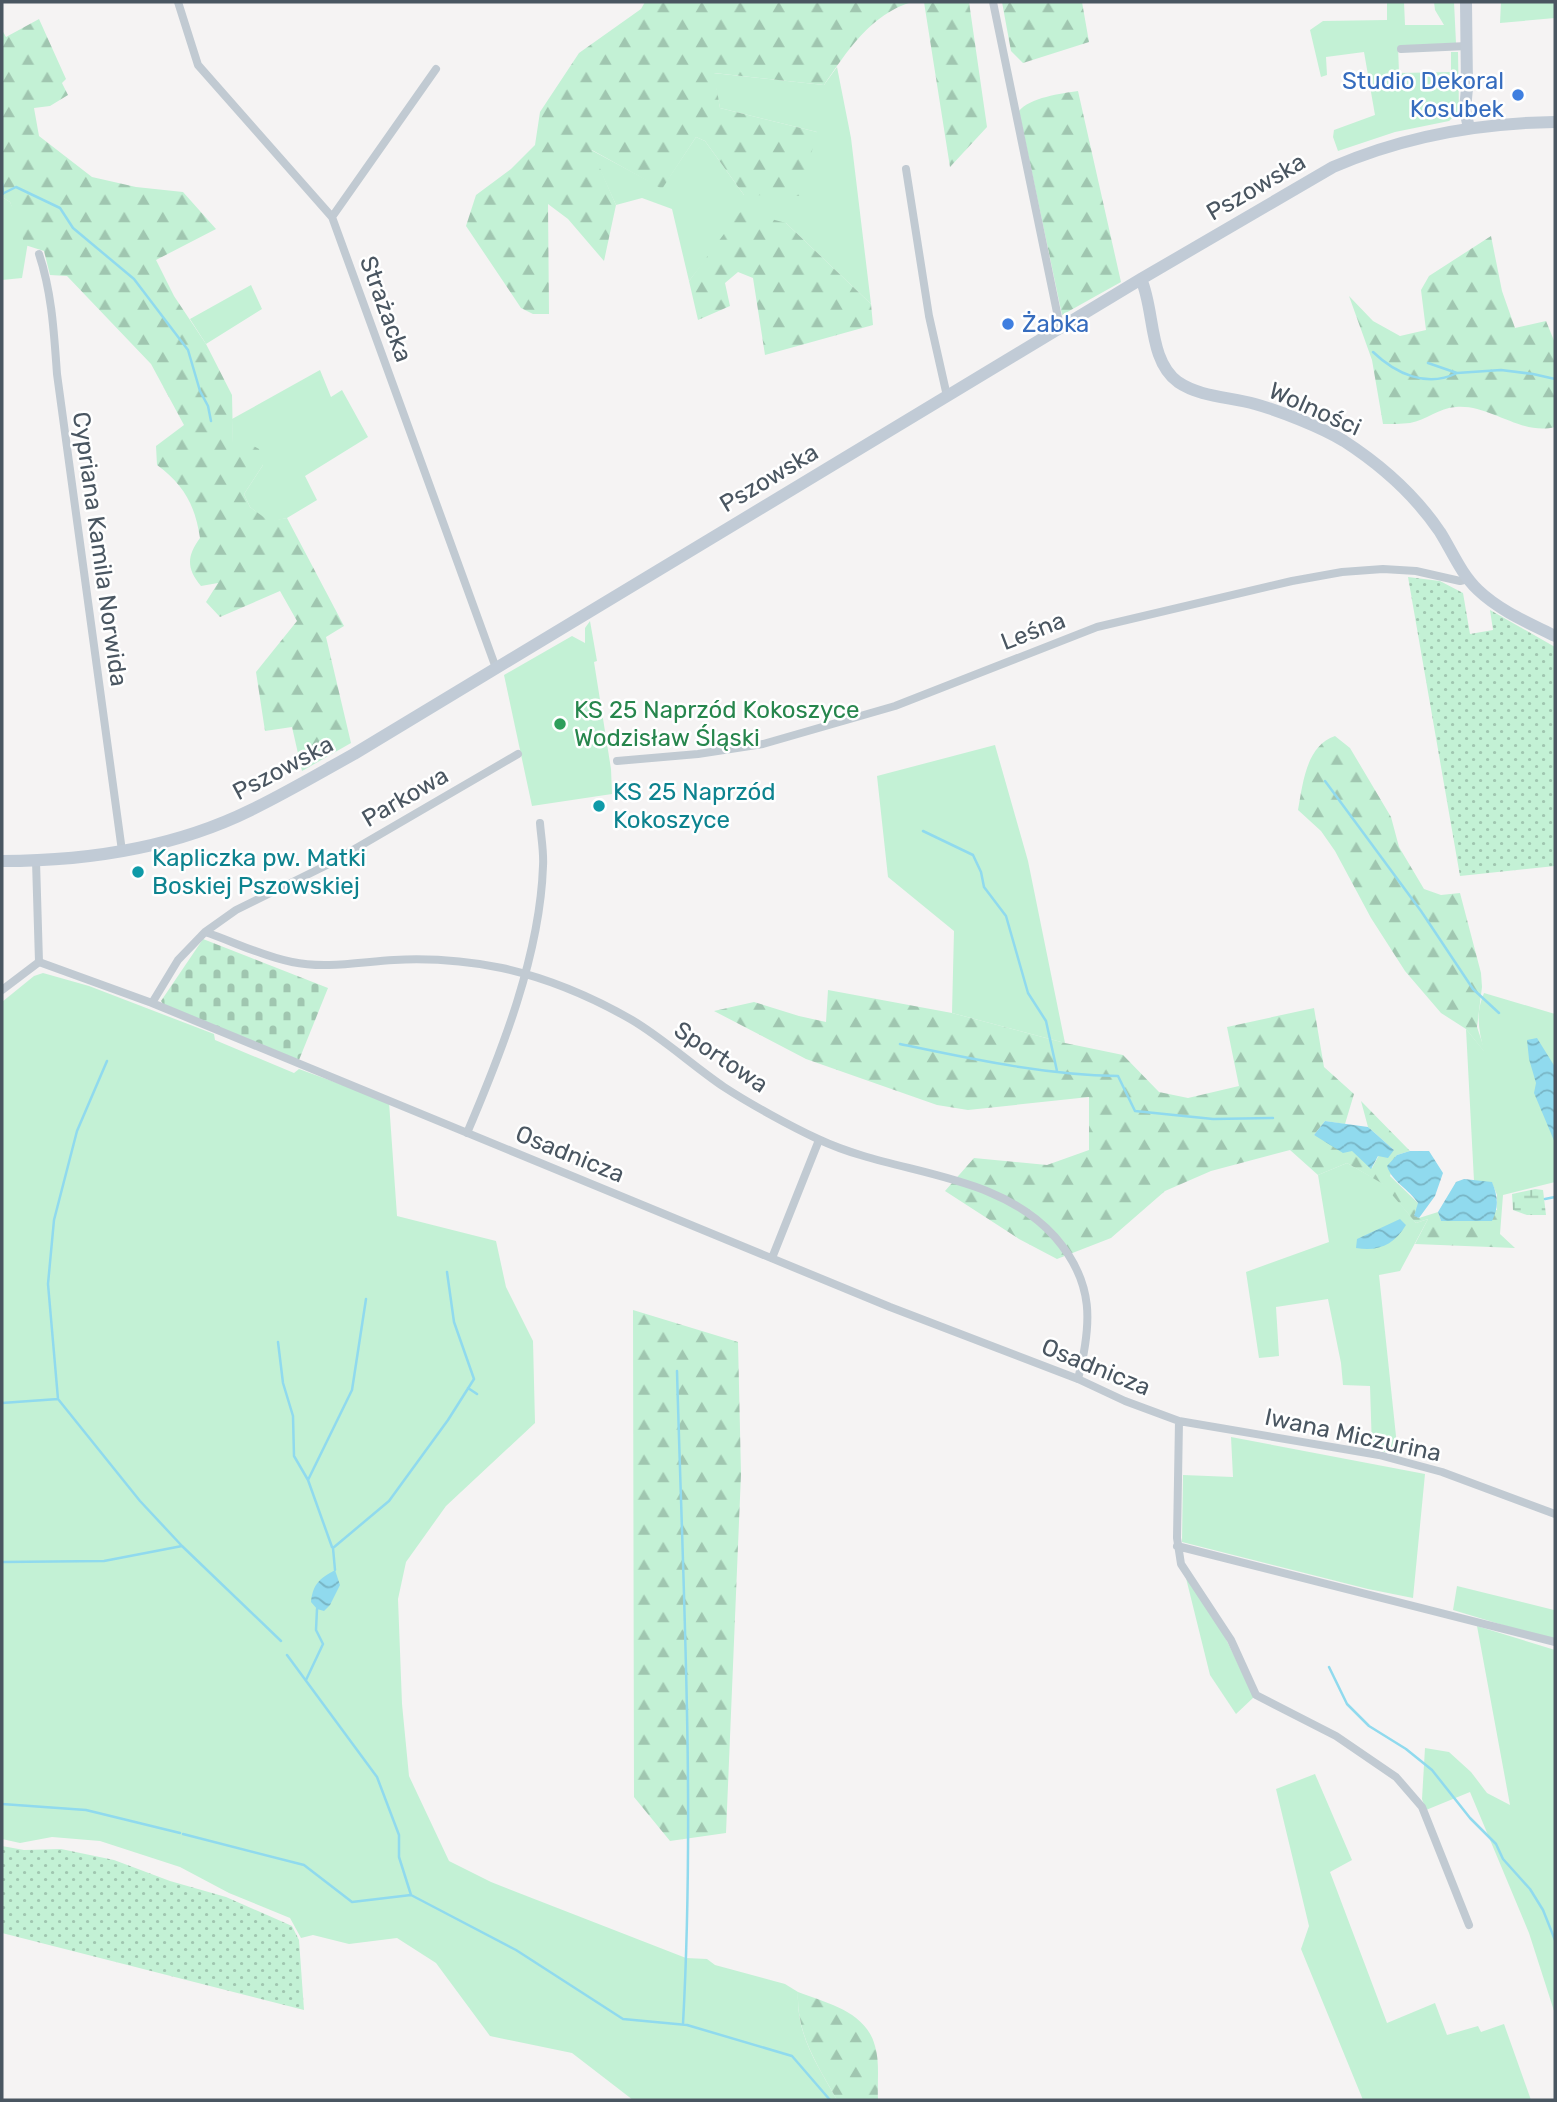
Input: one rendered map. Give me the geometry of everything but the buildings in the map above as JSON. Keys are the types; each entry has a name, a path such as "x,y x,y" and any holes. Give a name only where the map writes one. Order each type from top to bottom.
{"main road":[{"path":"1466,2 1469,128"},
{"path":"1468,110 1490,125"},
{"path":"1444,132 1468,110"},
{"name":"Pszowska","path":"2,861 64,860 122,851 167,841 250,811 354,754 1060,327 1333,167 1405,140 1490,125 1555,121"},
{"name":"Wolności","path":"1141,279 1160,357 1169,373 1179,382 1199,392 1254,404 1341,439 1384,469 1423,509 1468,579 1498,606 1555,636"}],"street":[{"name":"Strażacka","path":"177,2 198,65 331,217 496,668"},
{"path":"993,2 1060,327"},
{"path":"1401,49 1466,46"},
{"path":"331,217 436,69"},
{"path":"906,169 929,316 947,396"},
{"name":"Cypriana Kamila Norwida","path":"39,254 47,280 57,374 122,851"},
{"name":"Leśna","path":"617,761 698,754 763,744 895,706 1097,627 1292,581 1342,572 1384,569 1468,579"},
{"name":"Parkowa","path":"152,1003 178,960 205,932 236,910 329,864 518,754"},
{"path":"467,1133 526,975 541,892 543,864 540,823"},
{"path":"2,990 39,962 36,861"},
{"name":"Sportowa","path":"205,932 291,962 328,965 444,960 501,968 526,975 581,994 633,1021 726,1088 819,1140 1000,1196 1024,1209 1044,1227 1069,1254 1080,1276 1089,1319 1078,1379"},
{"name":"Osadnicza","path":"39,962 152,1003 772,1258 1179,1421"},
{"path":"772,1258 819,1140"},
{"path":"1179,1421 1177,1546 1181,1564 1231,1640 1256,1695 1336,1736 1396,1777 1422,1807 1469,1925"},
{"name":"Iwana Miczurina","path":"1179,1421 1379,1455 1442,1472 1555,1514"},
{"path":"1177,1546 1555,1642"}],"green space":[{"path":"645,2 912,2 884,15 861,35 824,85 714,73 720,108 817,132 800,196 744,195 705,141 696,137 662,189 592,150 616,205 604,261 568,219 548,204 549,314 533,314 521,308 466,226 476,195 511,169 535,145 540,112 579,53 641,9"},
{"path":"924,2 969,2 987,127 950,167"},
{"path":"1002,2 1082,2 1089,42 1023,63 1011,51"},
{"path":"1387,2 1404,2 1405,25 1444,25 1435,10 1434,2 1454,2 1456,43 1398,46 1399,73 1451,72 1451,52 1458,52 1459,112 1449,121 1395,132 1338,151 1333,137 1334,130 1375,115 1364,52 1326,57 1327,75 1321,77 1310,30 1323,21 1387,20"},
{"path":"1501,2 1555,2 1555,18 1500,23"},
{"path":"39,19 66,79 62,83 68,95 50,106 34,108 39,136 92,177 136,187 183,192 216,229 156,260 174,296 206,344 232,395 233,443 246,442 259,449 263,465 244,494 250,507 269,521 287,518 344,626 326,637 351,743 302,771 292,727 265,731 256,672 297,621 280,591 220,617 206,602 218,583 201,586 191,568 191,556 200,538 195,515 181,488 157,465 156,446 184,425 151,364 67,276 50,275 44,251 25,245 10,202 2,197 2,30 6,37"},
{"path":"837,67 851,138 871,304 786,223 731,228 689,281 672,209 642,198 616,205 591,150 662,188 696,137 705,141 744,195 817,132 720,108 713,73 824,85"},
{"path":"1078,91 1121,282 1062,315 1019,111 1038,99"},
{"path":"2,197 10,202 28,242 22,278 2,280"},
{"path":"741,211 786,223 871,304 873,325 765,355 753,278 738,272 725,283 730,306 698,320 689,281"},
{"path":"1491,236 1502,291 1515,328 1546,321 1555,343 1555,427 1530,427 1469,407 1444,410 1410,423 1383,424 1372,360 1349,296 1373,321 1400,336 1426,330 1421,290 1429,276"},
{"path":"251,285 262,309 206,344 190,319"},
{"path":"320,370 331,397 342,390 368,437 305,476 317,500 287,518 269,522 250,507 244,494 263,465 233,444 232,419"},
{"path":"1408,577 1440,581 1463,593 1470,634 1493,630 1490,610 1555,647 1555,866 1460,876"},
{"name":"KS 25 Naprzód Kokoszyce Wodzisław Śląski","path":"590,621 611,769 612,794 532,806 504,675 572,636 585,643 585,628"},
{"path":"1335,736 1350,748 1391,817 1399,847 1424,889 1441,895 1460,893 1481,973 1477,1027 1486,1054 1466,1029 1441,1013 1405,971 1371,918 1335,851 1321,831 1298,810 1304,777 1312,757 1325,741"},
{"path":"995,745 1028,861 1065,1043 952,1013 954,931 888,877 877,776"},
{"path":"203,939 328,988 299,1060 163,1004 161,1001"},
{"path":"43,973 89,986 214,1034 215,1040 294,1073 299,1069 389,1102 397,1216 496,1241 506,1287 533,1341 535,1423 446,1506 406,1562 398,1599 402,1704 409,1776 449,1861 491,1882 686,1958 707,1959 715,1965 785,1984 798,1992 798,2008 804,2036 837,2100 633,2100 572,2053 490,2036 436,1963 397,1938 349,1944 313,1935 301,1938 290,1918 229,1893 180,1867 100,1841 52,1837 20,1843 2,1839 2,1002 34,976"},
{"path":"828,990 952,1013 1065,1043 1123,1055 1159,1092 1188,1098 1239,1086 1227,1027 1314,1008 1324,1067 1354,1094 1345,1124 1325,1121 1314,1135 1352,1150 1372,1168 1379,1155 1394,1150 1368,1127 1361,1101 1410,1151 1397,1155 1390,1176 1419,1204 1414,1216 1419,1218 1438,1212 1441,1221 1497,1210 1497,1195 1503,1195 1500,1234 1515,1248 1415,1244 1428,1219 1416,1223 1383,1184 1347,1163 1318,1175 1290,1150 1211,1171 1165,1191 1111,1238 1057,1259 1019,1239 945,1191 974,1158 1047,1165 1089,1150 1089,1097 968,1110 937,1105 806,1059 714,1011 754,1002 826,1022"},
{"path":"1484,993 1555,1014 1555,1182 1503,1195 1497,1195 1492,1183 1474,1181 1466,1029 1484,1051 1479,1015"},
{"path":"1347,1163 1384,1184 1416,1223 1428,1219 1400,1271 1379,1275 1398,1455 1372,1449 1370,1386 1343,1385 1328,1299 1276,1307 1279,1356 1259,1358 1246,1272 1329,1242 1318,1175"},
{"path":"1543,1190 1546,1215 1527,1215 1513,1210 1512,1194"},
{"path":"633,1310 738,1342 741,1474 726,1833 670,1841 634,1797"},
{"path":"1231,1437 1425,1474 1413,1598 1182,1542 1183,1475 1233,1477"},
{"path":"1185,1574 1224,1635 1254,1697 1236,1714 1210,1675"},
{"path":"1457,1586 1554,1610 1555,1639 1453,1610"},
{"path":"1477,1626 1555,1650 1555,2014 1529,1933 1470,1792 1426,1810 1422,1799 1425,1748 1449,1752 1471,1772 1487,1793 1510,1805"},
{"path":"1315,1774 1352,1860 1330,1872 1387,2023 1435,2003 1447,2035 1478,2026 1481,2032 1504,2024 1531,2100 1363,2100 1301,1949 1309,1926 1276,1789"},
{"path":"2,1846 24,1850 61,1849 114,1860 170,1881 226,1897 292,1926 299,1940 304,2010 2,1933"},
{"path":"798,1992 844,2010 863,2024 877,2052 878,2100 837,2100 804,2035 800,2022"}],"water":[{"path":"1537,1038 1555,1067 1555,1143 1534,1093 1536,1083 1527,1040"},
{"path":"1325,1121 1368,1127 1394,1150 1388,1158 1378,1156 1371,1169 1352,1151 1343,1153 1314,1135"},
{"path":"1410,1151 1429,1151 1443,1173 1435,1196 1419,1218 1414,1216 1418,1203 1393,1177 1387,1166 1397,1155"},
{"path":"1464,1179 1492,1182 1497,1202 1492,1221 1441,1221 1438,1212 1456,1182"},
{"path":"1400,1219 1406,1225 1396,1238 1385,1246 1356,1248 1357,1239"},
{"path":"335,1570 340,1585 330,1605 324,1611 317,1609 311,1602 315,1586"}],"waterway":[{"path":"2,183 3,194"},
{"path":"2,194 16,187 60,208 73,228 134,279 188,350 211,421"},
{"path":"1373,352 1392,367 1423,379 1457,373"},
{"path":"1428,363 1457,373 1501,370 1555,379"},
{"path":"1325,781 1421,911 1473,989 1499,1013"},
{"path":"923,831 973,855 984,887 1006,916 1028,993 1046,1021 1057,1071"},
{"path":"900,1044 1036,1069 1118,1076 1135,1111 1213,1119 1273,1118"},
{"path":"58,1399 48,1284 54,1220 77,1131 107,1061"},
{"path":"1545,1199 1555,1197"},
{"path":"335,1570 333,1548 389,1501 448,1420 474,1379 454,1322 447,1272"},
{"path":"332,1547 308,1480 352,1390 366,1299"},
{"path":"278,1342 283,1383 293,1416 294,1456 308,1480"},
{"path":"677,1371 688,1779 683,2024"},
{"path":"468,1388 477,1394"},
{"path":"2,1403 58,1399 140,1501 182,1546"},
{"path":"2,1562 104,1561 182,1546 281,1641"},
{"path":"306,1680 323,1644 316,1630 317,1609"},
{"path":"287,1655 377,1777 399,1835 399,1857 411,1895"},
{"path":"1329,1667 1347,1704 1369,1726 1406,1749 1432,1770 1470,1818 1496,1844 1503,1859 1530,1889 1543,1910 1555,1940"},
{"path":"2,1804 86,1810 180,1833"},
{"path":"183,1834 304,1865 352,1902 411,1895 516,1950 623,2019 687,2025 792,2056 830,2100"}],"place":[{"name":"Studio Dekoral Kosubek","path":"1518,95"},
{"name":"Żabka","path":"1008,324"},
{"name":"KS 25 Naprzód Kokoszyce Wodzisław Śląski","path":"560,724"},
{"name":"KS 25 Naprzód Kokoszyce","path":"599,806"},
{"name":"Kapliczka pw. Matki Boskiej Pszowskiej","path":"138,872"}]}
